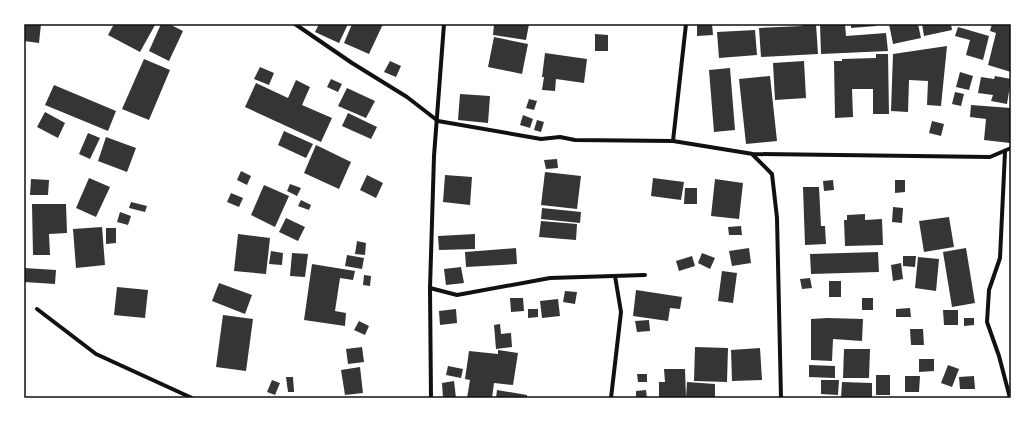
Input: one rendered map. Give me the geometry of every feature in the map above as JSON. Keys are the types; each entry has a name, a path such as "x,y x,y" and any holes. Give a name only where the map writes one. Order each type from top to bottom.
{"street":[{"path":"295,24 352,63 407,97 438,122 541,139 560,137 575,140 673,141 753,154 954,158 990,157 1005,152 1011,148"},
{"path":"431,398 430,288 434,156 438,122 444,24"},
{"path":"673,141 686,24"},
{"path":"1005,152 1000,258 989,290 987,322 999,356 1010,398"},
{"path":"753,154 772,174 777,218 781,398"},
{"path":"430,288 457,295 550,278 645,275"},
{"path":"611,398 621,312 614,276"},
{"path":"37,309 96,354 192,398"}],"building":[{"path":"24,24 41,24 39,43 24,41"},
{"path":"114,24 155,25 140,52 108,35"},
{"path":"161,24 169,24 183,31 169,61 149,51"},
{"path":"319,24 348,24 339,43 315,32"},
{"path":"352,24 383,24 369,54 344,43"},
{"path":"494,24 529,24 526,40 493,35"},
{"path":"697,24 712,24 713,35 697,36"},
{"path":"802,24 816,24 818,54 761,57 759,28 802,26"},
{"path":"820,24 845,24 846,36 886,33 888,51 821,54"},
{"path":"851,24 876,24 876,26 851,28"},
{"path":"889,24 918,24 921,38 893,44"},
{"path":"922,24 951,24 952,30 924,36"},
{"path":"992,24 1011,24 1011,72 988,65 996,33 990,31"},
{"path":"958,27 989,36 983,60 966,55 970,40 955,36"},
{"path":"755,30 757,55 719,58 717,32"},
{"path":"595,34 608,35 608,51 595,51"},
{"path":"494,37 528,44 522,74 488,67"},
{"path":"947,46 941,106 927,105 928,81 909,80 908,112 891,111 893,54"},
{"path":"545,53 587,59 584,83 556,79 555,91 542,90"},
{"path":"876,54 888,54 889,114 873,114 873,89 852,89 853,117 835,118 834,61 842,61 842,59 876,58"},
{"path":"144,59 170,70 149,120 122,109"},
{"path":"390,61 401,66 396,77 384,72"},
{"path":"804,61 806,98 775,100 773,63"},
{"path":"260,67 274,73 269,85 254,79"},
{"path":"730,68 735,130 714,132 709,70"},
{"path":"960,72 973,76 969,90 956,87"},
{"path":"770,76 777,141 746,144 739,79"},
{"path":"995,76 1011,79 1007,104 991,101 993,95 978,93 981,77 994,79"},
{"path":"331,79 342,84 338,92 327,87"},
{"path":"296,80 310,87 302,105 332,118 321,142 245,107 256,83 288,98"},
{"path":"54,85 116,111 108,131 45,105"},
{"path":"347,88 375,101 366,118 338,106"},
{"path":"955,92 964,94 961,106 952,104"},
{"path":"460,94 490,96 488,123 458,120"},
{"path":"529,99 537,101 534,110 526,108"},
{"path":"971,105 1011,108 1010,143 984,140 986,119 970,117"},
{"path":"45,112 65,123 58,138 37,127"},
{"path":"348,113 377,127 371,139 342,126"},
{"path":"523,115 533,119 530,128 520,125"},
{"path":"537,120 544,122 541,132 534,130"},
{"path":"932,121 944,124 941,136 929,133"},
{"path":"284,131 313,144 306,158 278,145"},
{"path":"88,133 100,138 90,159 79,154"},
{"path":"106,137 136,148 127,172 98,161"},
{"path":"316,145 351,162 339,189 304,173"},
{"path":"557,159 558,168 546,169 544,160"},
{"path":"241,171 251,176 247,185 237,180"},
{"path":"545,172 581,176 577,209 541,205"},
{"path":"367,175 383,183 376,198 360,190"},
{"path":"445,175 472,177 470,205 443,202"},
{"path":"89,178 110,187 96,217 76,208"},
{"path":"653,178 684,182 681,200 651,196"},
{"path":"31,179 49,180 48,195 30,195"},
{"path":"715,179 743,183 739,219 711,216"},
{"path":"833,180 834,190 824,191 823,181"},
{"path":"895,180 905,180 905,192 895,193"},
{"path":"290,184 301,188 297,196 287,191"},
{"path":"264,185 289,196 275,227 251,215"},
{"path":"803,187 819,187 821,226 825,226 826,244 805,245"},
{"path":"685,188 697,188 697,204 684,204"},
{"path":"231,193 243,198 239,207 227,202"},
{"path":"301,200 311,205 309,210 298,206"},
{"path":"131,202 147,206 145,212 129,208"},
{"path":"32,204 66,204 67,233 49,234 50,255 33,255"},
{"path":"893,207 903,208 902,223 892,222"},
{"path":"542,208 581,212 580,223 541,219"},
{"path":"120,212 131,216 128,225 117,222"},
{"path":"865,214 865,220 882,219 883,245 845,246 844,220 847,220 847,215"},
{"path":"949,217 954,247 924,252 919,221"},
{"path":"286,218 305,227 298,241 279,232"},
{"path":"541,221 577,224 576,240 539,237"},
{"path":"741,226 742,235 729,235 728,227"},
{"path":"102,227 105,265 76,268 73,229"},
{"path":"106,228 116,228 116,243 106,244"},
{"path":"238,234 270,238 266,274 234,271"},
{"path":"475,234 475,249 439,250 438,236"},
{"path":"357,241 366,243 365,255 355,254"},
{"path":"516,248 517,264 466,267 465,252"},
{"path":"749,248 751,263 732,266 729,251"},
{"path":"966,248 975,303 952,307 943,252"},
{"path":"271,251 283,253 282,265 269,264"},
{"path":"878,252 879,272 811,274 810,254"},
{"path":"292,253 308,254 305,277 290,276"},
{"path":"702,253 715,258 710,269 698,263"},
{"path":"347,255 364,258 362,269 345,266"},
{"path":"692,256 695,266 679,271 676,261"},
{"path":"903,256 916,256 915,267 903,266"},
{"path":"918,257 939,259 936,291 915,288"},
{"path":"901,263 903,279 893,281 891,265"},
{"path":"312,264 355,271 353,280 340,278 335,311 346,313 345,326 304,320"},
{"path":"461,267 464,283 446,285 444,269"},
{"path":"24,268 56,270 55,284 24,282"},
{"path":"722,271 737,273 733,303 718,301"},
{"path":"364,275 371,276 370,286 363,285"},
{"path":"810,278 812,288 802,289 800,279"},
{"path":"829,281 841,281 841,297 829,297"},
{"path":"219,283 252,295 245,314 212,301"},
{"path":"117,287 148,290 145,318 114,315"},
{"path":"636,290 682,297 680,309 670,308 668,321 633,316"},
{"path":"565,291 577,292 575,304 563,302"},
{"path":"510,298 523,298 524,311 511,312"},
{"path":"862,298 873,298 873,310 862,310"},
{"path":"558,299 560,316 542,318 540,301"},
{"path":"910,308 911,317 896,317 896,309"},
{"path":"456,309 457,323 440,325 439,311"},
{"path":"528,309 538,309 538,317 528,318"},
{"path":"943,310 958,310 958,325 944,325"},
{"path":"223,315 253,319 246,371 216,367"},
{"path":"964,318 974,318 974,325 964,326"},
{"path":"811,319 863,319 862,341 833,339 832,361 811,360"},
{"path":"649,320 650,331 637,332 635,321"},
{"path":"359,321 369,326 365,335 354,330"},
{"path":"500,324 501,334 511,333 512,347 496,349 494,325"},
{"path":"910,329 923,329 924,345 911,345"},
{"path":"362,347 364,362 348,364 346,349"},
{"path":"695,347 728,348 727,382 694,381"},
{"path":"760,348 762,380 732,381 731,350"},
{"path":"844,349 870,349 869,378 843,378"},
{"path":"498,350 518,353 513,385 494,383 492,398 467,398 470,380 465,379 469,351 498,354"},
{"path":"919,359 934,359 934,371 919,372"},
{"path":"809,365 835,366 835,378 809,377"},
{"path":"948,365 959,369 952,387 941,383"},
{"path":"448,366 463,369 461,378 446,375"},
{"path":"360,367 363,393 345,395 341,370"},
{"path":"664,369 685,369 686,398 659,398 659,382 665,382"},
{"path":"637,374 647,374 647,382 638,382"},
{"path":"876,375 890,375 890,395 876,395"},
{"path":"905,376 920,376 919,392 905,392"},
{"path":"974,376 975,389 960,389 959,377"},
{"path":"286,377 293,377 294,392 288,392"},
{"path":"272,380 280,383 275,395 267,392"},
{"path":"821,380 839,380 838,395 821,394"},
{"path":"454,381 456,398 443,398 442,383"},
{"path":"687,382 715,384 715,398 686,398"},
{"path":"842,382 872,383 872,398 841,398"},
{"path":"497,390 527,395 527,398 496,398"},
{"path":"646,390 647,398 636,398 636,391"}]}
